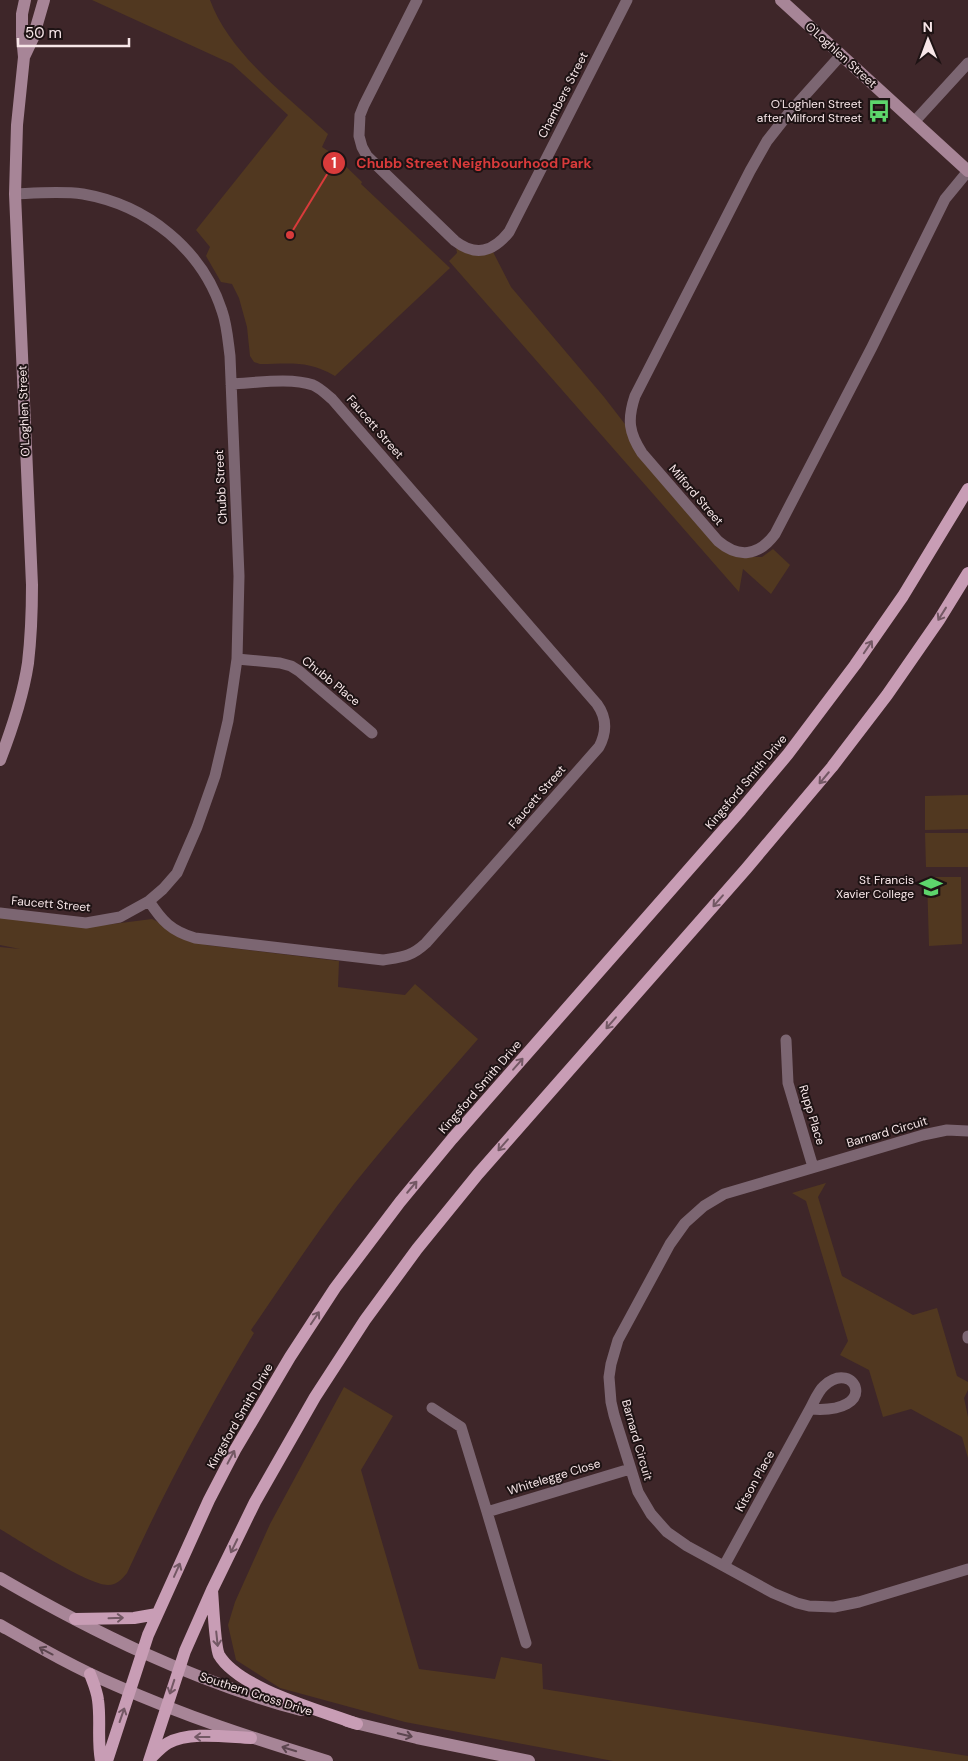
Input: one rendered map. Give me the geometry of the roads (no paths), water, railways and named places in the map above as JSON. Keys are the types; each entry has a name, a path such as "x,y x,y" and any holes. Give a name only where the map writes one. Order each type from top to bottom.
{"main road":[{"name":"Kingsford Smith Drive","path":"107,1761 157,1614 209,1500 235,1450 290,1357 335,1288 367,1244 452,1139 788,754 839,687 903,596 968,489"},
{"path":"149,1761 179,1668 212,1590 255,1502 314,1397 365,1320 417,1249 478,1174 746,870 832,767 874,712 939,620 968,572"},
{"path":"212,1590 218,1654 233,1672 255,1686 357,1724"},
{"path":"75,1619 134,1618 157,1614"},
{"path":"90,1674 96,1688 99,1703 98,1744 101,1761"},
{"path":"149,1761 162,1747 180,1738 201,1736 251,1738"}],"street":[{"name":"O'Loghlen Street","path":"0,760 20,699 28,664 32,625 15,194 17,126 24,57 22,14 25,0"},
{"name":"O'Loghlen Street","path":"24,57 33,38 44,0"},
{"name":"Chambers Street","path":"417,0 364,105 360,115 359,136 362,147 374,165 455,241 463,247 473,250 491,248 501,242 508,232 627,0"},
{"name":"O'Loghlen Street","path":"781,0 968,171"},
{"name":"Milford Street","path":"841,55 789,113 768,141 750,171 639,388 630,412 630,427 634,441 642,453 727,549 738,553 749,553 760,549 768,543 774,534 872,347 945,199 968,171"},
{"path":"914,122 968,62"},
{"name":"Chubb Street","path":"15,194 81,194 104,198 144,215 169,233 191,254 210,281 222,311 230,356 239,576 238,659 228,721 215,776 198,827 176,873 149,901"},
{"name":"Faucett Street","path":"0,913 86,923 120,917 149,901 168,926 181,934 195,938 383,960 406,957 417,952 426,943 599,747 604,738 603,715 598,704 332,399 314,386 303,382 231,384"},
{"name":"Chubb Place","path":"238,659 280,663 291,666 372,733"},
{"name":"Rupp Place","path":"786,1040 788,1083 813,1167"},
{"name":"Barnard Circuit","path":"968,1131 947,1130 923,1134 724,1194 704,1206 685,1223 670,1244 618,1340 609,1377 611,1402 630,1469 638,1492 651,1514 667,1532 687,1546 773,1593 809,1606 834,1607 859,1602 968,1569"},
{"path":"432,1408 461,1427 526,1643"},
{"name":"Kitson Place","path":"724,1566 810,1409"},
{"name":"Whitelegge Close","path":"487,1512 630,1469"},
{"name":"Southern Cross Drive","path":"0,1578 143,1653 239,1691 290,1707 357,1724 529,1761"},
{"path":"0,1624 90,1674 130,1692 251,1738 327,1761"}],"place":[{"name":"O'Loghlen Street after Milford Street","path":"879,111"},
{"name":"Chubb Street Neighbourhood Park","path":"290,235"},
{"name":"St Francis Xavier College","path":"931,887"}]}
